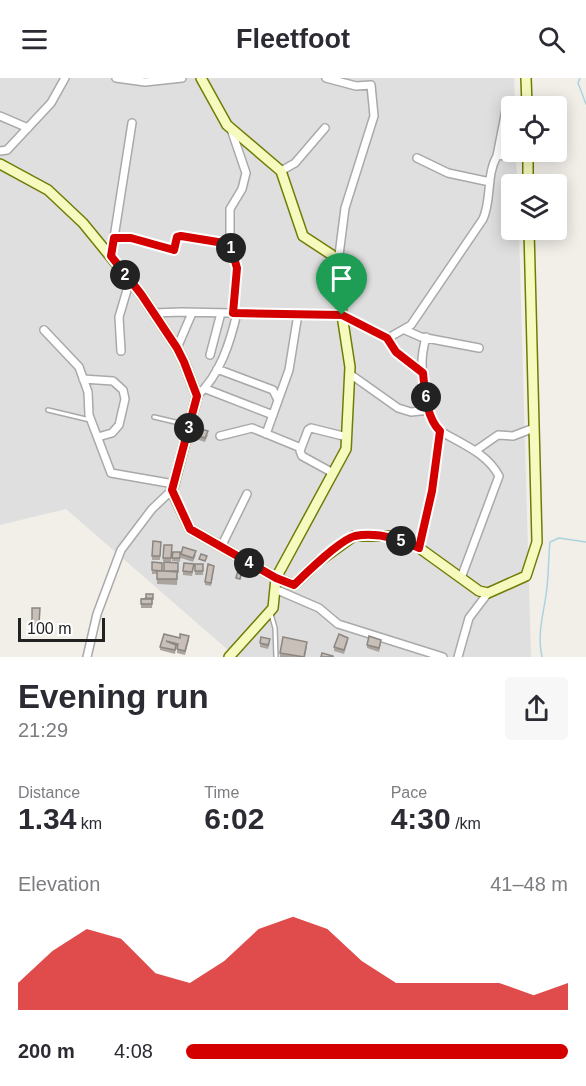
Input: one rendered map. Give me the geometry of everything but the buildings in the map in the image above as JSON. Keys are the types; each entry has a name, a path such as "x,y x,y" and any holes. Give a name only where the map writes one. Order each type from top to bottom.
{"street":[{"path":"116,78 141,82 182,78"},
{"path":"201,78 227,125 281,171 303,236 332,255 338,263"},
{"path":"229,657 273,608 276,578 346,449 350,374 338,263 345,208 375,114 371,85 356,86 326,78"},
{"path":"526,78 527,96"},
{"path":"0,151 7,150 53,100 62,79"},
{"path":"0,116 28,128"},
{"path":"111,256 132,123"},
{"path":"281,171 295,163 325,128"},
{"path":"197,396 212,381 229,343 235,313 237,268 230,244 231,206 242,189 246,173 231,129"},
{"path":"387,338 411,325 483,219 492,168 501,136"},
{"path":"497,156 501,154"},
{"path":"417,158 448,173 490,182"},
{"path":"5,166 48,190 83,223 111,256 177,348 197,396 173,487 154,506 121,550 97,614 87,657"},
{"path":"114,238 131,238 174,250 177,237 181,236 230,244"},
{"path":"458,657 469,618 488,593 526,576 537,542 530,240"},
{"path":"121,351 118,317 130,280"},
{"path":"153,313 342,315 387,338 396,352 423,373"},
{"path":"177,348 192,313"},
{"path":"210,355 221,313"},
{"path":"266,434 289,370 298,314"},
{"path":"44,330 76,363 88,392 91,420 111,473 173,487"},
{"path":"405,330 426,338 479,348"},
{"path":"426,338 422,360 423,373 435,426 484,456 499,476 461,578"},
{"path":"217,369 273,390 278,400"},
{"path":"350,374 398,408 411,412 430,410"},
{"path":"83,379 113,381 123,390 125,399 119,425 112,433 99,437"},
{"path":"206,389 273,415"},
{"path":"220,436 249,428 301,448"},
{"path":"333,473 302,456 301,448 308,430 312,428 347,436"},
{"path":"475,451 498,435 513,436 534,428"},
{"path":"419,548 432,491 440,431"},
{"path":"173,487 190,529 276,578 294,585 318,562 354,536 388,536 419,548 479,591 488,593"},
{"path":"221,547 247,494"},
{"path":"275,589 319,608 338,624 442,657"}],"lane":[{"path":"48,410 91,420"},
{"path":"154,417 189,425"},
{"path":"270,612 275,627 276,657"}],"shaded area":[{"path":"0,78 514,78 515,96 501,96 501,162 516,162 517,174 501,174 501,240 519,240 531,657 236,657 66,509 0,525"}],"waterway":[{"path":"580,78 578,83 586,104"},
{"path":"542,657 540,633 547,588 550,542 559,538 586,542"}],"route":[{"path":"181,236 230,244 237,268 233,313 342,315 387,338 396,352 423,373 427,401 435,426 440,431 435,454 432,491 419,548 388,536 354,536 318,562 294,585 276,578 190,529 172,490 197,396 177,348 141,294 111,256 114,238 131,238 174,250 177,237 181,236"}]}
